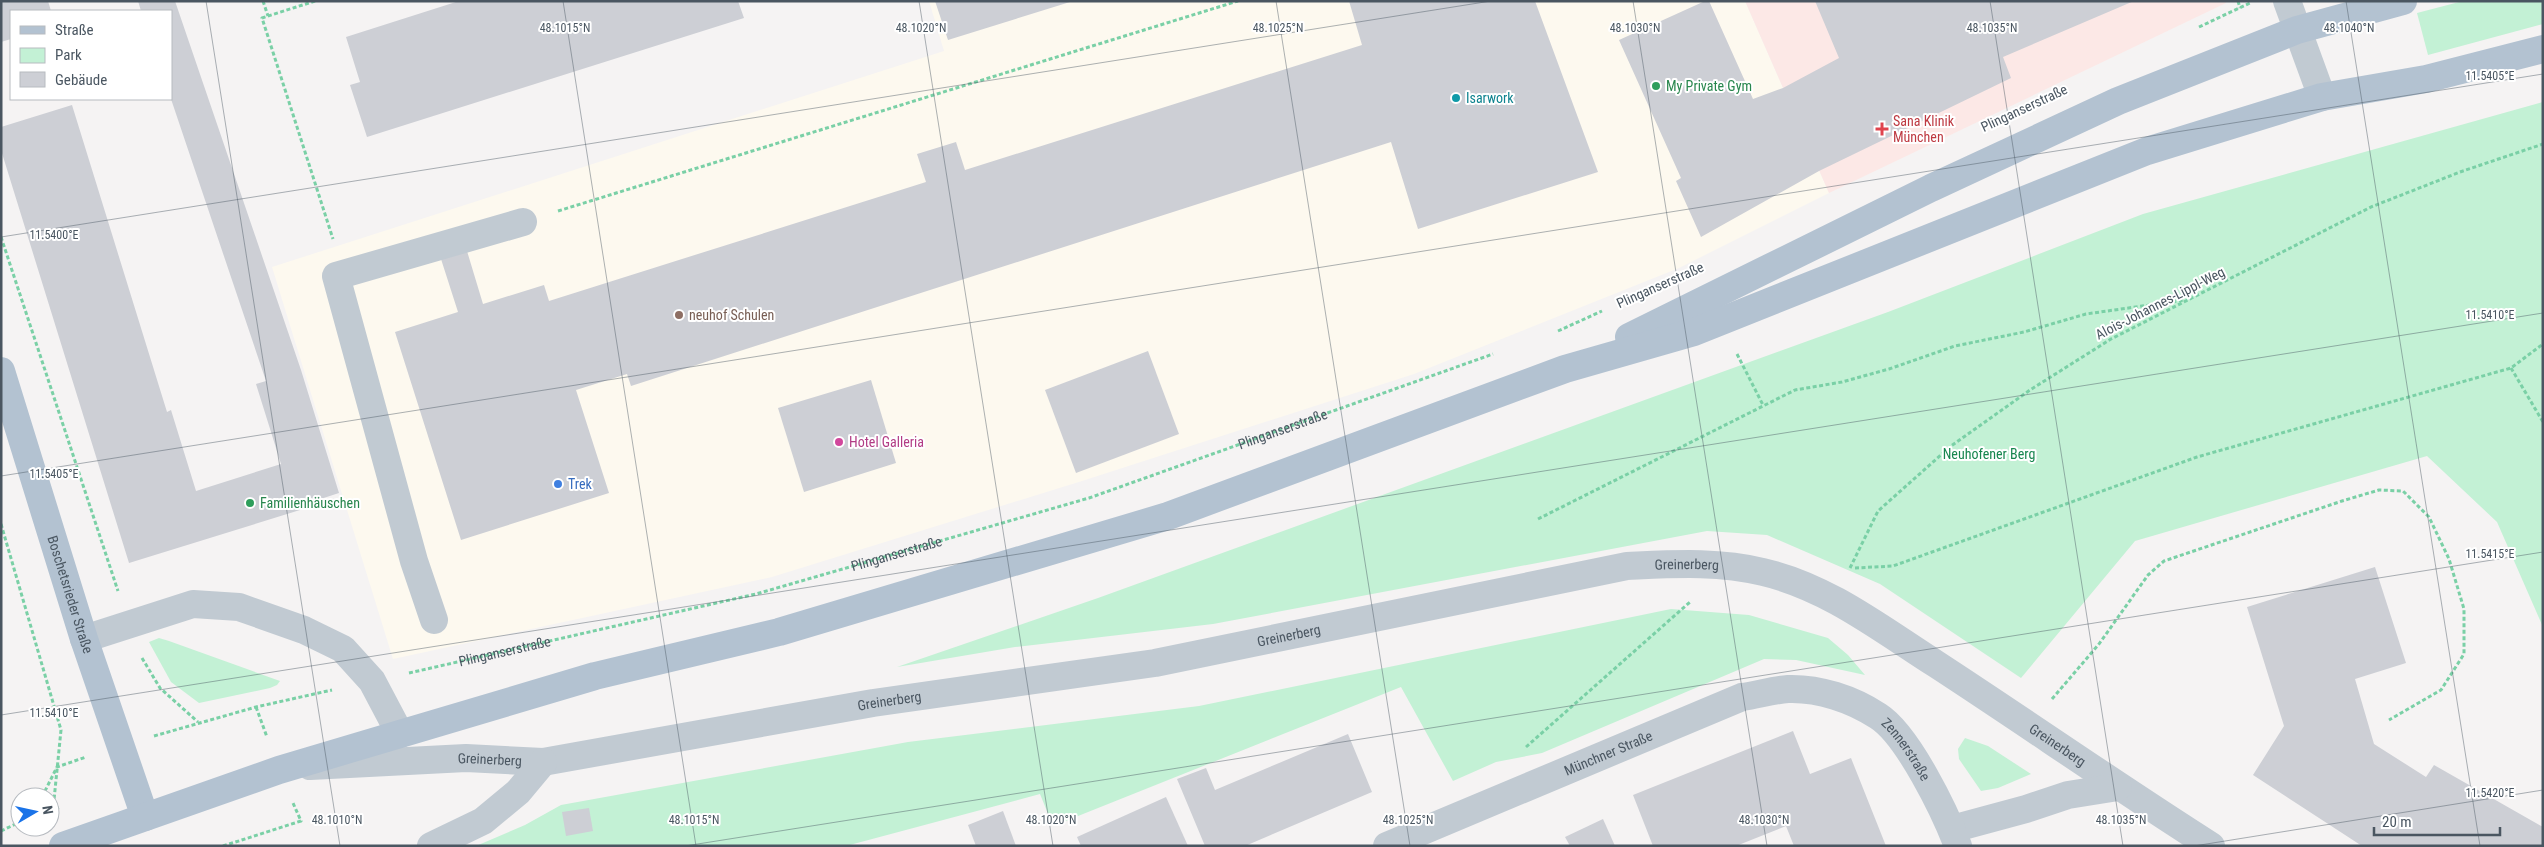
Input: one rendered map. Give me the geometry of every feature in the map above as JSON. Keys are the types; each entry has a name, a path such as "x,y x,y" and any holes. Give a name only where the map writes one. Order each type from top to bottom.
{"main road":[{"path":"1565,369 1931,188 2109,105 2297,30 2403,1"},
{"path":"68,844 291,767 400,734 595,676 779,632 1168,516 1565,369 1694,332 2147,150 2322,97 2426,79 2543,50"},
{"name":"Boschetsrieder Straße","path":"1,371 84,639 145,817"}],"street":[{"path":"2287,1 2322,97"},
{"path":"434,620 414,561 336,276 522,222"},
{"name":"Greinerberg","path":"291,767 466,758 543,762 873,703 1155,663 1628,566 1705,563 1764,572 1830,596 2030,725 2118,787 2211,846"},
{"path":"84,639 193,604 239,607 304,630 343,649 372,681 400,734"},
{"name":"Münchner Straße","path":"1387,846 1742,697 1788,689 1835,694"},
{"name":"Zennerstraße","path":"1835,694 1880,717 1906,746 1955,837 2026,809 2068,795 2118,787"},
{"path":"431,846 483,821 518,792 543,762"}],"path":[{"path":"263,1 268,16"},
{"path":"314,1 262,18 344,274"},
{"path":"522,222 1238,1"},
{"path":"2238,1 2240,8"},
{"path":"2195,29 2254,1"},
{"name":"Alois-Johannes-Lippl-Weg","path":"2511,368 2197,457 1893,566 1850,569 1878,511 1951,446 2030,390 2111,339 2371,207 2460,172 2543,144"},
{"path":"1,237 129,626"},
{"path":"1538,520 1795,390 1858,378 1955,346 2024,332 2086,314 2188,300"},
{"name":"Plinganserstraße","path":"1555,332 1607,309"},
{"path":"2543,344 2511,368 2543,422"},
{"path":"1733,348 1763,405"},
{"name":"Plinganserstraße","path":"129,626 141,658 160,688 199,722 256,707 756,594 1089,498 1500,351"},
{"path":"2030,725 2098,644 2148,575 2164,561 2379,490 2403,491 2429,517 2449,559 2464,609 2464,654 2441,690 2389,720"},
{"path":"1,524 61,730 54,800 68,844"},
{"path":"1524,748 1696,596"},
{"path":"47,787 57,767"},
{"path":"223,846 301,821"}],"shaded area":[{"path":"929,1 1745,1 1829,193 1679,268 1414,374 1082,481 772,577 393,659 272,267 944,51"},
{"name":"Sana Klinik München","path":"1745,1 2225,1 2226,3 1829,193"}],"green space":[{"path":"2463,1 2543,1 2543,24 2428,55 2417,13"},
{"name":"Neuhofener Berg","path":"2543,102 2543,627 2497,522 2427,456 2135,541 2021,678 1880,584 1767,535 1707,531 1213,624 1015,647 897,667 1098,598 1888,312 2143,214"},
{"path":"1671,609 1749,615 1828,638 1848,655 1865,675 1796,660 1764,659 1542,753 1496,762 1453,781 1401,687 1053,826 1040,794 846,846 476,846 525,825 561,805 908,742 1199,706"},
{"path":"159,638 280,681 277,685 270,688 199,703 171,682 149,642"},
{"path":"1965,738 1988,746 2031,774 1998,788 1981,791 1959,759 1958,749"}],"building":[{"path":"1,1 48,1 51,10 10,10 10,39 1,42"},
{"path":"138,1 175,1 301,370 339,493 299,506 300,510 129,563 1,150 1,127 72,105 167,412 171,410 196,491 281,464 256,384 266,381 171,100 172,10 141,10"},
{"path":"459,1 738,1 744,18 367,137 350,85 360,82 346,37"},
{"path":"935,1 1070,1 1070,2 948,40"},
{"path":"1349,1 1535,1 1598,172 1418,229 1391,142 631,386 627,374 576,390 609,493 461,540 395,332 458,312 441,259 467,251 483,304 544,285 549,301 926,182 917,154 956,142 965,170 1362,45"},
{"path":"1705,1 1709,1 1753,99 1783,88 1839,58 1815,1 2134,1 2003,57 2011,78 1819,171 1701,237 1676,181 1681,178 1619,40"},
{"path":"1148,351 1179,434 1076,473 1045,390"},
{"name":"Hotel Galleria","path":"871,380 896,463 804,492 778,408"},
{"path":"2375,567 2406,663 2355,679 2374,744 2426,777 2434,765 2543,827 2543,846 2362,846 2253,775 2284,726 2247,607"},
{"path":"1793,731 1810,774 1851,758 1886,846 1794,846 1786,826 1736,846 1653,846 1633,795"},
{"path":"1348,734 1372,792 1245,846 1205,846 1177,779 1206,768 1215,790"},
{"path":"1166,797 1188,846 1081,846 1077,837"},
{"path":"589,808 593,831 566,836 562,812"},
{"path":"1003,811 1016,846 976,846 968,825"},
{"path":"1603,819 1615,846 1570,846 1565,837"}],"place":[{"name":"My Private Gym","path":"1656,86"},
{"name":"Isarwork","path":"1456,98"},
{"name":"Sana Klinik München","path":"1882,129"},
{"name":"neuhof Schulen","path":"679,315"},
{"name":"Hotel Galleria","path":"839,442"},
{"name":"Trek","path":"558,484"},
{"name":"Familienhäuschen","path":"250,503"}]}
